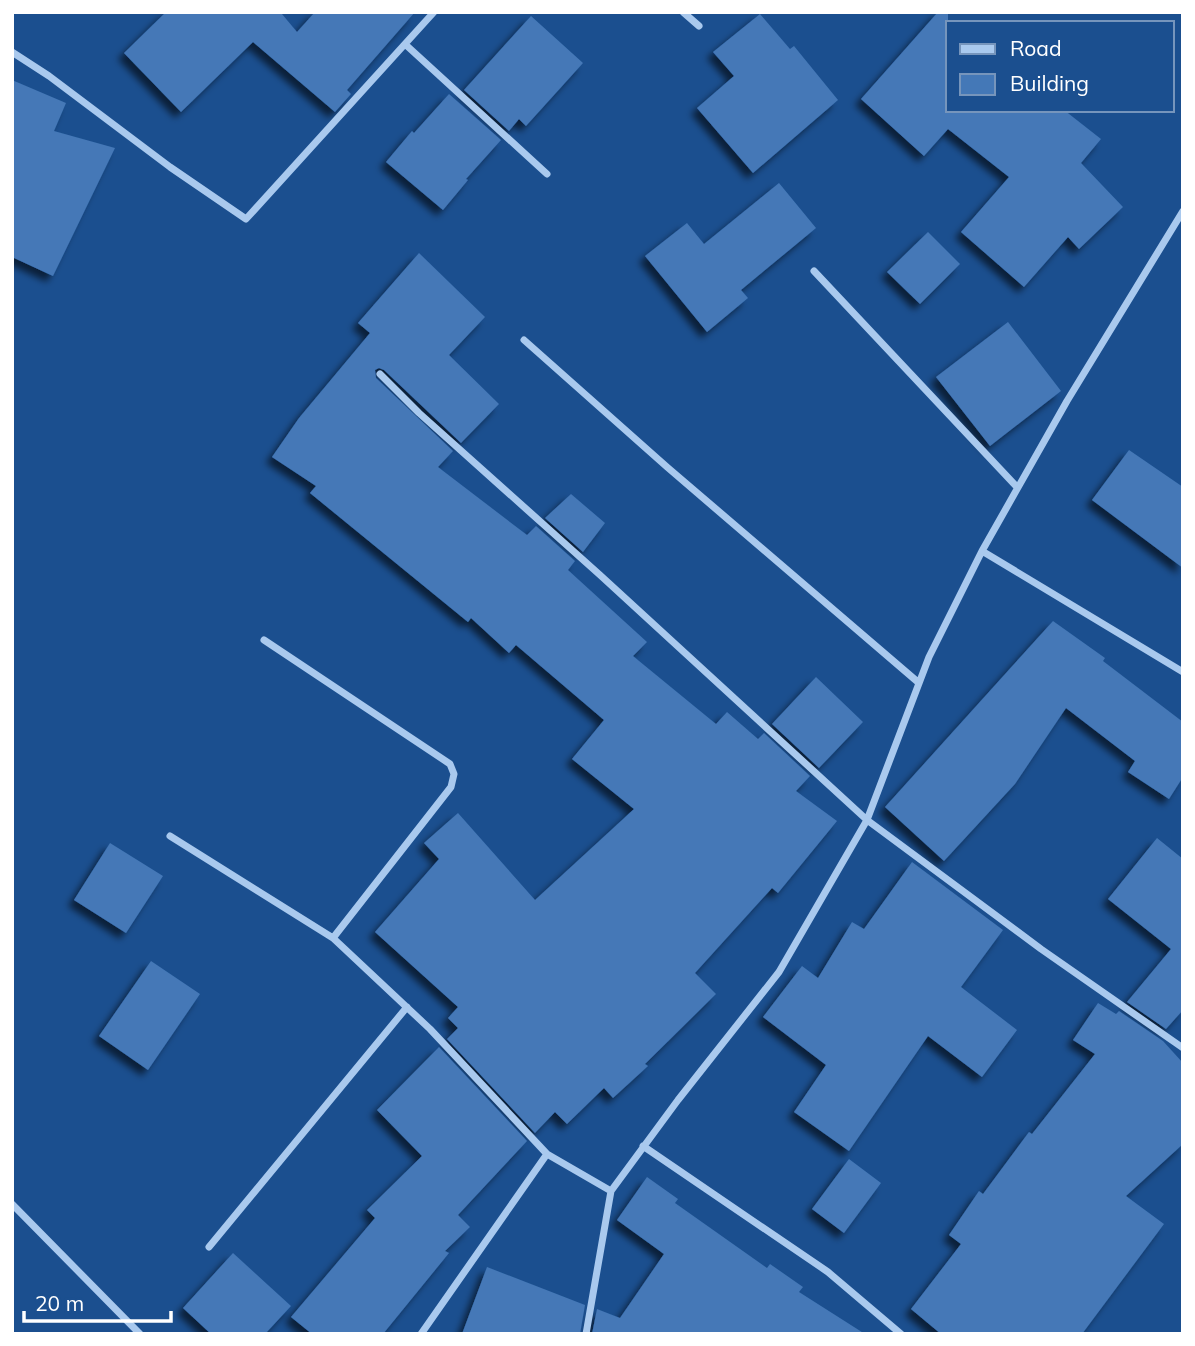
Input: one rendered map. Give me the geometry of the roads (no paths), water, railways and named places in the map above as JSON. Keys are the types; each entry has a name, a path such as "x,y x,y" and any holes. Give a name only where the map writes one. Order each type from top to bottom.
{"street":[{"path":"12,52 246,219 434,12"},
{"path":"683,12 699,26"},
{"path":"406,45 547,174"},
{"path":"586,1334 611,1191 779,972 867,820 929,657 982,551 1017,487 1183,211"},
{"path":"814,271 1017,487"},
{"path":"524,340 667,467 919,683"},
{"path":"380,374 419,413 611,584 867,820 1041,949 1183,1048"},
{"path":"982,551 1183,672"},
{"path":"264,640 450,764 454,774 451,786 333,938"},
{"path":"170,836 333,938 407,1007 547,1154 611,1191"},
{"path":"209,1248 407,1007"},
{"path":"643,1146 828,1272 901,1334"},
{"path":"421,1334 547,1154"},
{"path":"12,1204 140,1334"}]}
